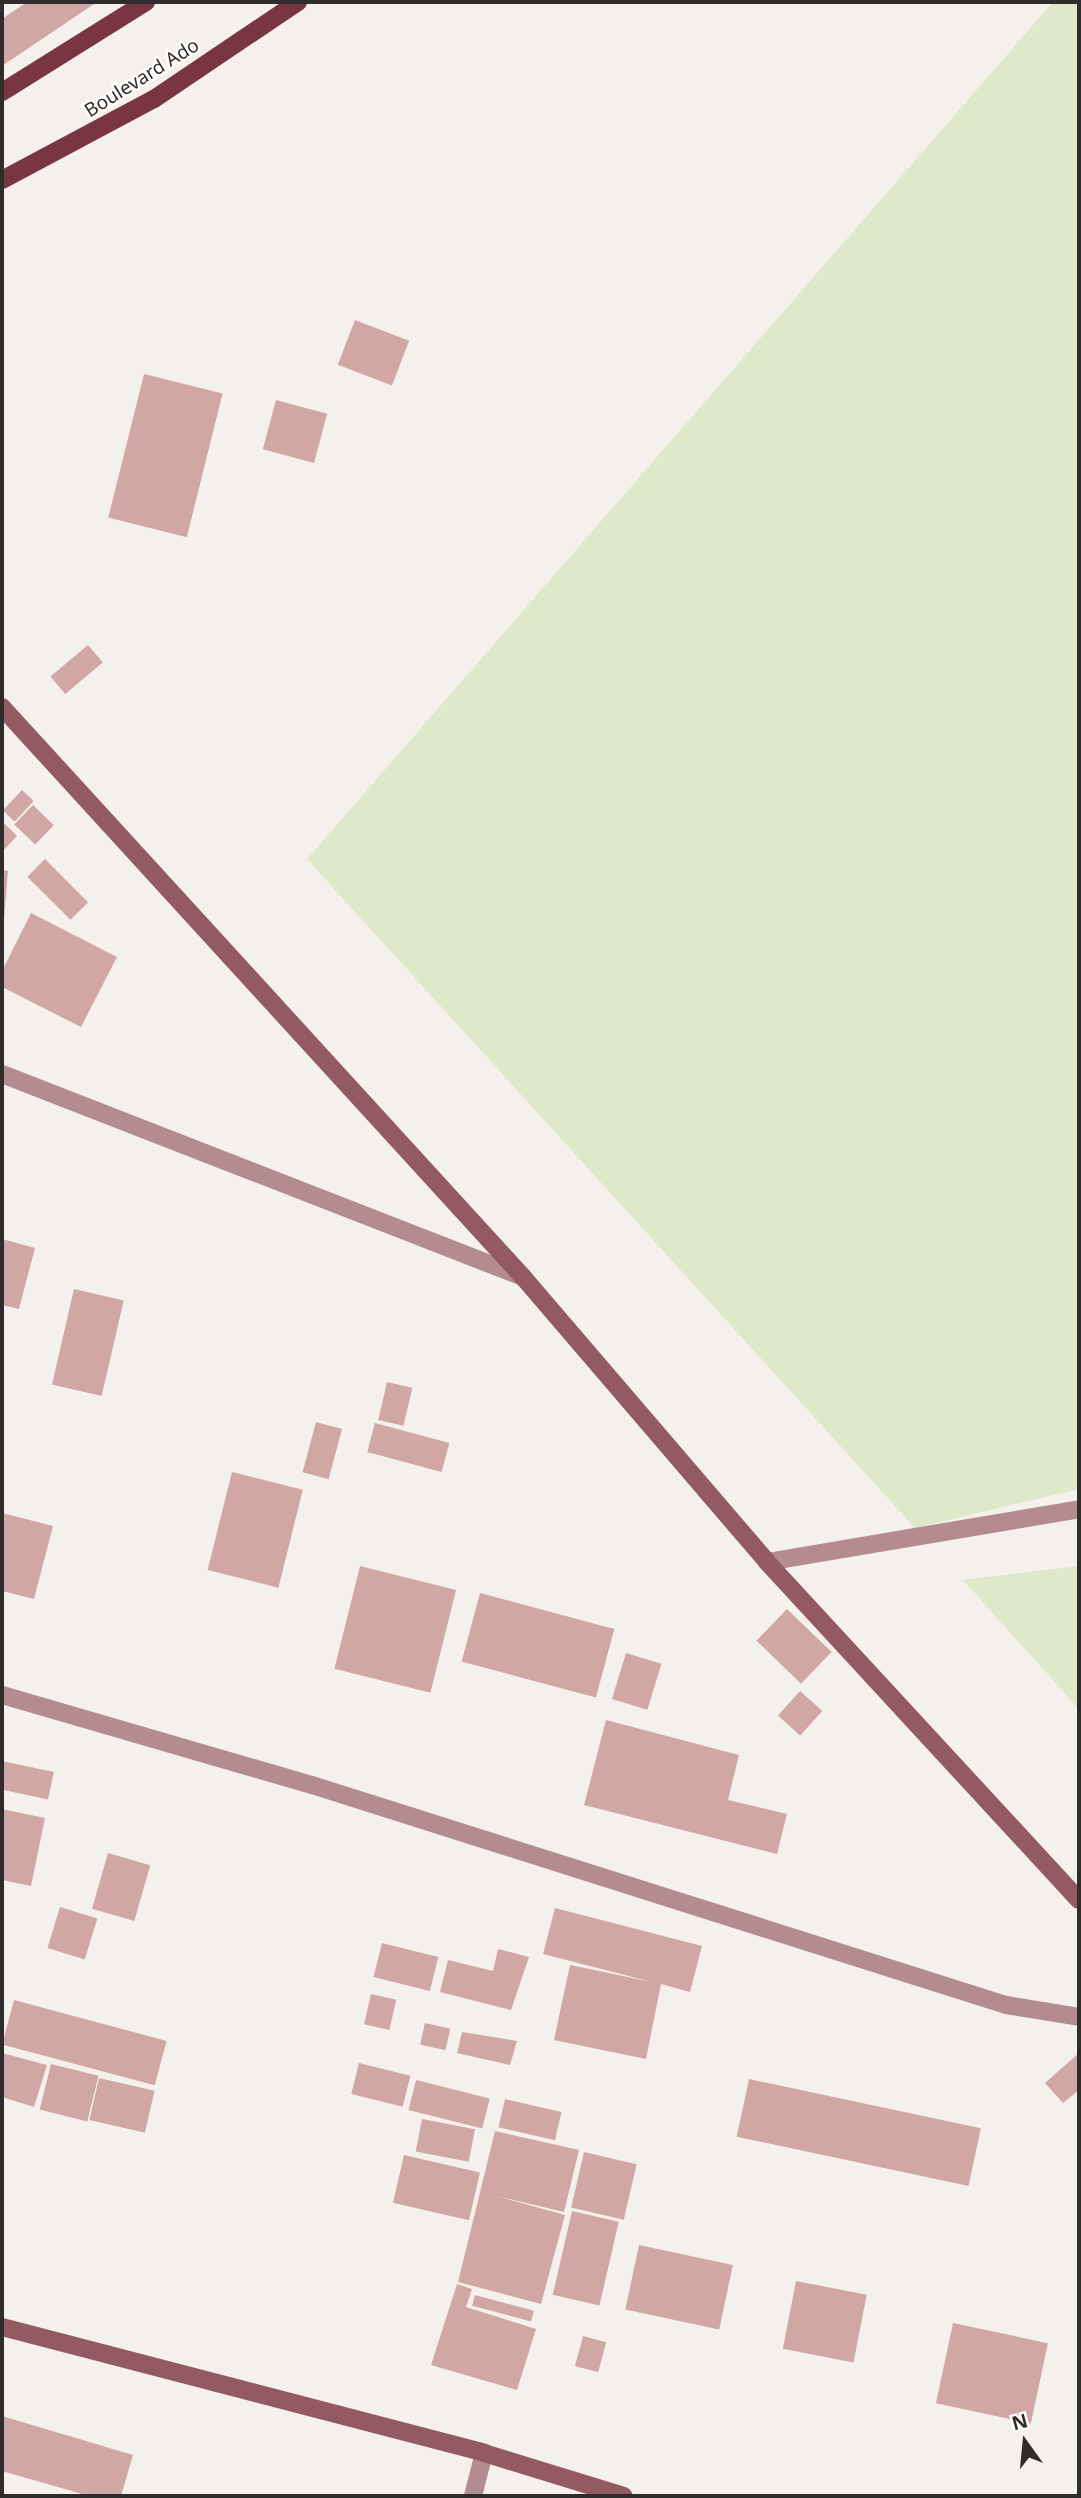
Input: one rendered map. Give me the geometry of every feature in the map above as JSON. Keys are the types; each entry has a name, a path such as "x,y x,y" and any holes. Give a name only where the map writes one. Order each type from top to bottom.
{"main road":[{"path":"2,92 146,2"},
{"name":"Boulevard Ado","path":"2,180 154,99 298,2"}],"street":[{"path":"2,708 523,1277 767,1562 1079,1900"},
{"path":"2,1074 523,1277"},
{"path":"767,1562 1079,1508"},
{"path":"2,1695 312,1785 1006,2006 1079,2017"},
{"path":"2,2327 484,2453 624,2496"},
{"path":"473,2496 484,2453"}],"green space":[{"path":"1053,2 1079,2 1079,1489 915,1528 307,859"},
{"path":"1079,1566 1079,1709 963,1580"}],"building":[{"path":"27,2 97,2 2,66 2,19"},
{"path":"355,320 409,341 392,386 338,365"},
{"path":"144,374 223,394 187,537 108,518"},
{"path":"276,400 327,414 314,463 263,449"},
{"path":"88,645 103,663 65,694 50,676"},
{"path":"22,790 34,801 15,821 3,810"},
{"path":"33,805 54,825 35,845 14,824"},
{"path":"2,821 17,836 2,852"},
{"path":"45,859 88,902 70,920 27,877"},
{"path":"2,870 8,871 4,919 2,919"},
{"path":"31,913 117,957 81,1027 2,987 2,971"},
{"path":"2,1239 35,1248 19,1309 2,1305"},
{"path":"74,1289 124,1300 102,1396 52,1384"},
{"path":"387,1382 412,1388 404,1426 378,1420"},
{"path":"316,1422 342,1429 329,1479 303,1472"},
{"path":"375,1423 449,1443 442,1472 367,1452"},
{"path":"232,1472 303,1490 278,1588 208,1570"},
{"path":"2,1513 53,1526 34,1599 2,1591"},
{"path":"360,1566 456,1590 430,1693 334,1669"},
{"path":"480,1593 614,1629 596,1698 462,1662"},
{"path":"787,1609 832,1652 801,1684 756,1641"},
{"path":"626,1653 661,1664 647,1710 612,1699"},
{"path":"800,1691 822,1711 800,1736 778,1716"},
{"path":"606,1720 739,1755 728,1800 787,1814 777,1854 584,1805"},
{"path":"2,1761 54,1772 48,1799 2,1790"},
{"path":"2,1809 45,1818 31,1886 2,1880"},
{"path":"108,1853 150,1865 134,1921 92,1909"},
{"path":"60,1907 97,1918 85,1960 47,1948"},
{"path":"555,1908 702,1946 690,1992 661,1984 646,2059 554,2040 570,1965 652,1982 543,1954"},
{"path":"382,1943 438,1957 430,1991 374,1977"},
{"path":"498,1949 529,1957 511,2010 440,1992 448,1960 493,1971"},
{"path":"371,1994 396,2000 389,2030 364,2024"},
{"path":"14,2000 167,2041 155,2085 2,2044"},
{"path":"425,2023 450,2029 445,2050 420,2044"},
{"path":"462,2032 517,2041 510,2065 457,2053"},
{"path":"2,2053 47,2065 34,2107 2,2097"},
{"path":"1079,2053 1079,2090 1063,2103 1045,2083"},
{"path":"359,2063 410,2076 403,2107 351,2094"},
{"path":"51,2064 99,2076 87,2121 40,2110"},
{"path":"99,2078 155,2091 145,2133 89,2120"},
{"path":"749,2079 981,2128 969,2186 737,2137"},
{"path":"416,2080 490,2098 482,2128 409,2110"},
{"path":"505,2099 562,2112 555,2140 498,2127"},
{"path":"422,2119 475,2129 469,2162 416,2151"},
{"path":"495,2131 579,2150 564,2212 496,2196 565,2215 541,2304 458,2282"},
{"path":"584,2152 637,2164 624,2220 571,2208"},
{"path":"404,2155 480,2173 469,2220 393,2203"},
{"path":"572,2211 619,2222 599,2306 553,2295"},
{"path":"639,2245 733,2265 719,2330 625,2310"},
{"path":"796,2281 867,2295 854,2362 783,2349"},
{"path":"457,2284 472,2289 466,2307 536,2329 517,2390 431,2365"},
{"path":"475,2295 534,2311 531,2321 472,2306"},
{"path":"953,2323 1048,2343 1031,2423 936,2403"},
{"path":"583,2336 606,2342 598,2372 575,2366"},
{"path":"2,2416 133,2455 121,2496 89,2496 2,2471"}]}
